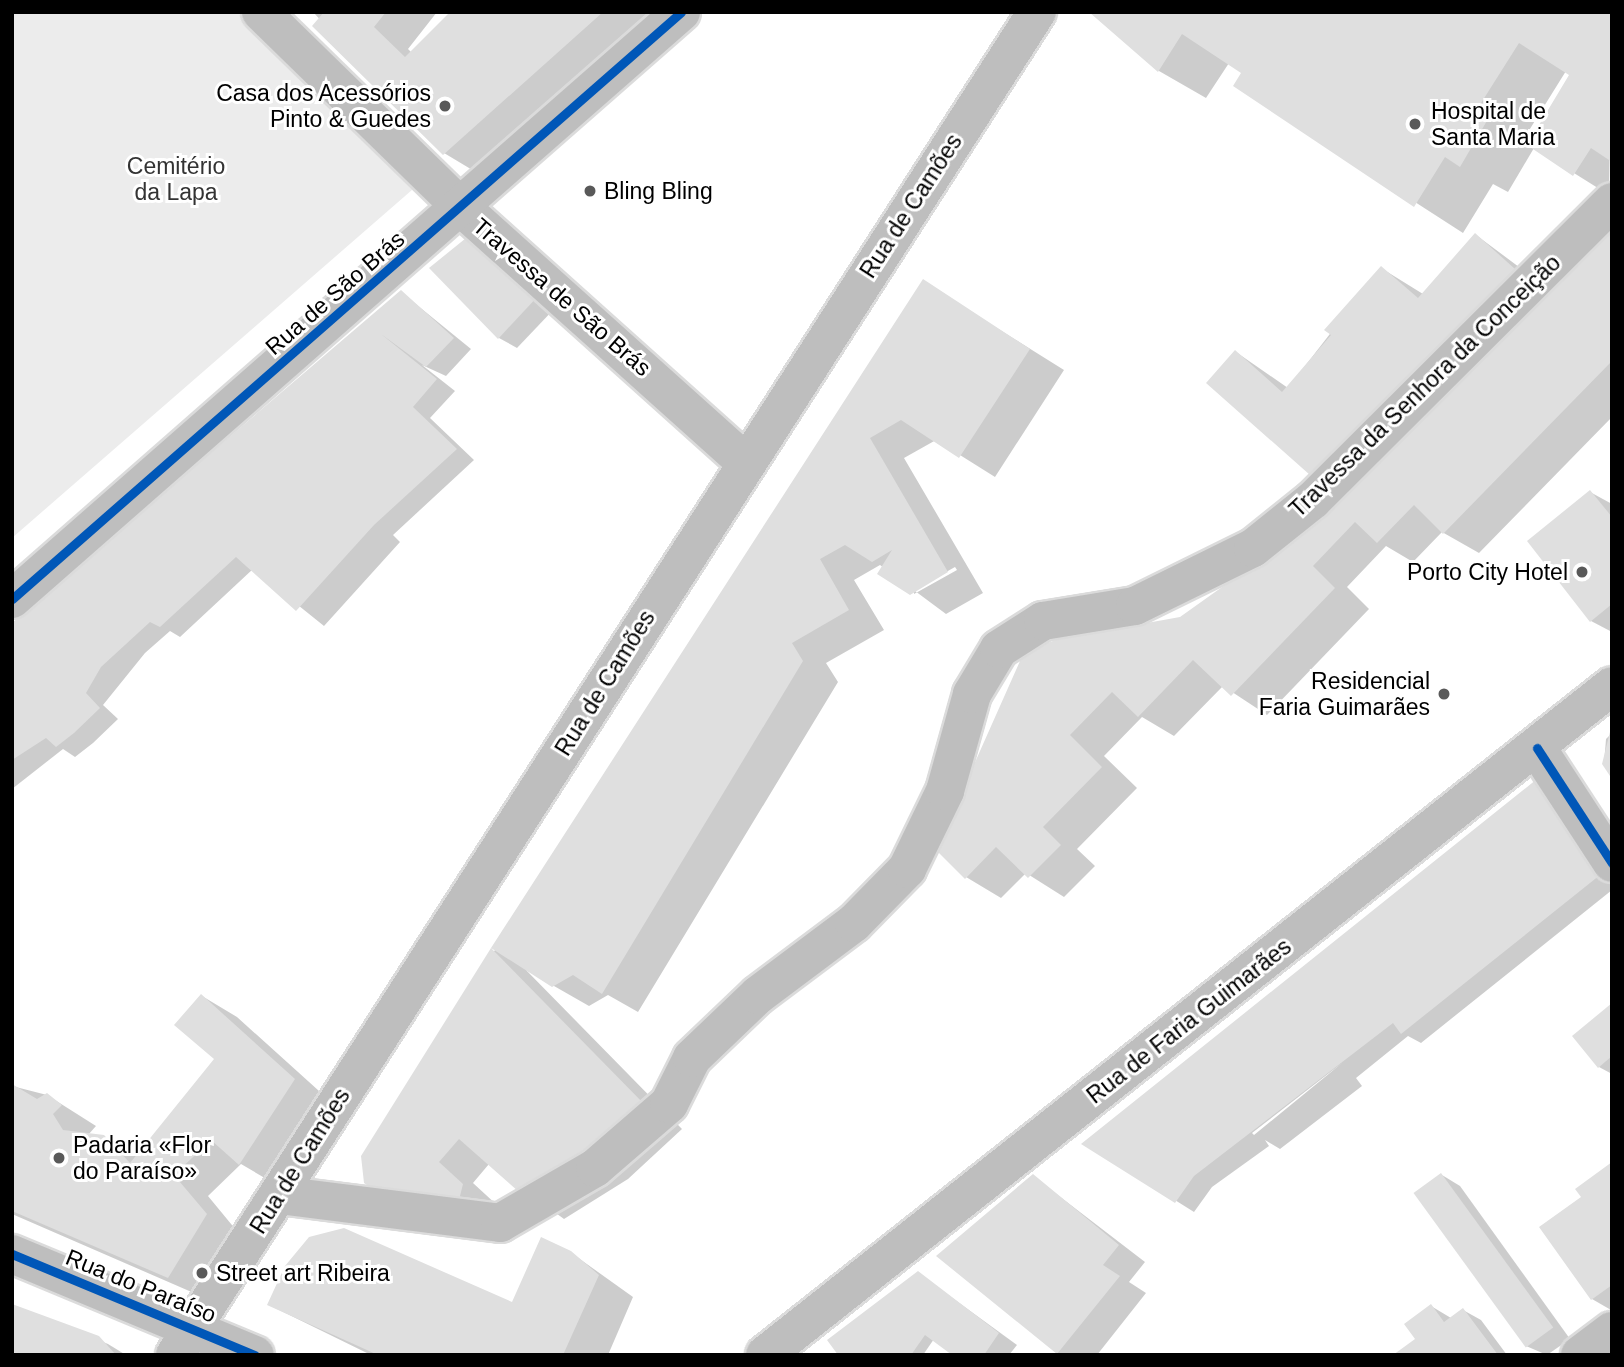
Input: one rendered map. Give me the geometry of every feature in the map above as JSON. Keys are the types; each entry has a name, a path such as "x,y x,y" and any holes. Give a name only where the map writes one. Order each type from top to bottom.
{"main road":[{"name":"Travessa de São Brás","path":"261,12 462,208 745,462"},
{"name":"Rua de São Brás","path":"12,599 462,208 681,12"},
{"name":"Rua de Camões","path":"184,1341 745,462 1037,12"},
{"name":"Travessa da Senhora da Conceição","path":"279,1195 500,1223 595,1168 669,1104 692,1058 758,995 854,923 907,869 945,790 972,694 999,649 1043,621 1135,606 1253,548 1313,500 1612,202"},
{"name":"Rua de Faria Guimarães","path":"765,1355 1537,748 1612,686"},
{"path":"1537,748 1612,863"},
{"name":"Rua do Paraíso","path":"12,1254 184,1341 254,1355"},
{"path":"1580,1355 1612,1331"}],"green space":[{"name":"Cemitério da Lapa","path":"12,12 237,12 420,183 12,538"}],"building":[{"name":"Casa dos Acessórios Pinto & Guedes","path":"324,12 386,12 374,27 405,57 450,12 603,12 443,155 312,26"},
{"path":"1089,12 1612,12 1612,162 1591,148 1573,176 1527,145 1569,75 1519,43 1476,111 1488,119 1460,167 1445,157 1414,207 1233,86 1241,73 1182,34 1158,72"},
{"path":"1612,229 1612,361 1443,534 1414,505 1377,543 1355,522 1313,566 1335,588 1231,696 1193,660 1138,717 1112,692 1070,735 1102,767 1043,827 1061,845 1028,878 996,847 965,879 936,850 1024,652 1058,639 1180,617 1315,521"},
{"path":"1475,233 1515,269 1310,475 1206,383 1235,350 1282,392 1331,335 1324,330 1381,266 1418,298"},
{"path":"471,234 539,295 498,339 429,268"},
{"path":"923,279 1030,349 959,458 901,420 870,438 948,572 910,595 877,574 892,550 872,562 845,545 820,559 849,610 792,643 803,661 602,994 573,975 552,987 491,948"},
{"path":"401,290 454,338 426,367 381,334 437,379 413,407 457,449 374,525 296,611 236,557 160,627 150,622 101,667 86,693 100,708 74,733 56,747 46,738 12,760 12,623"},
{"name":"Porto City Hotel","path":"1590,490 1612,517 1612,604 1590,622 1527,541"},
{"path":"1612,724 1612,779 1602,764"},
{"path":"1537,779 1600,875 1401,1034 1393,1023 1194,1176 1175,1203 1081,1144"},
{"path":"491,948 648,1108 528,1200 459,1139 439,1162 463,1184 458,1204 382,1196 364,1183 361,1156"},
{"path":"201,994 295,1079 239,1165 211,1140 174,1175 207,1214 168,1278 12,1211 12,1084 37,1099 47,1093 62,1105 53,1114 63,1130 104,1135 130,1163 214,1059 174,1025"},
{"path":"1612,1003 1612,1056 1598,1068 1572,1036"},
{"path":"1612,1162 1612,1285 1591,1300 1539,1227 1581,1197 1575,1189"},
{"path":"1441,1173 1553,1328 1526,1348 1413,1193"},
{"path":"1033,1174 1119,1245 1103,1265 1120,1276 1057,1354 936,1256"},
{"path":"344,1228 512,1302 541,1237 571,1251 599,1275 563,1355 378,1355 267,1305 285,1266 309,1237"},
{"path":"918,1271 999,1333 984,1355 952,1355 925,1335 911,1355 838,1355 827,1340"},
{"path":"12,1304 99,1336 116,1355 12,1355"},
{"path":"1431,1304 1444,1322 1463,1308 1498,1355 1393,1355 1415,1339 1404,1324"}],"cycle path":[{"path":"12,599 681,12"},
{"path":"1537,748 1612,863"},
{"path":"12,1254 255,1355"}],"place":[{"name":"Casa dos Acessórios Pinto & Guedes","path":"445,106"},
{"name":"Hospital de Santa Maria","path":"1415,124"},
{"name":"Bling Bling","path":"590,191"},
{"name":"Porto City Hotel","path":"1582,572"},
{"name":"Residencial Faria Guimarães","path":"1444,694"},
{"name":"Padaria «Flor do Paraíso»","path":"59,1158"},
{"name":"Street art Ribeira","path":"202,1273"}]}
